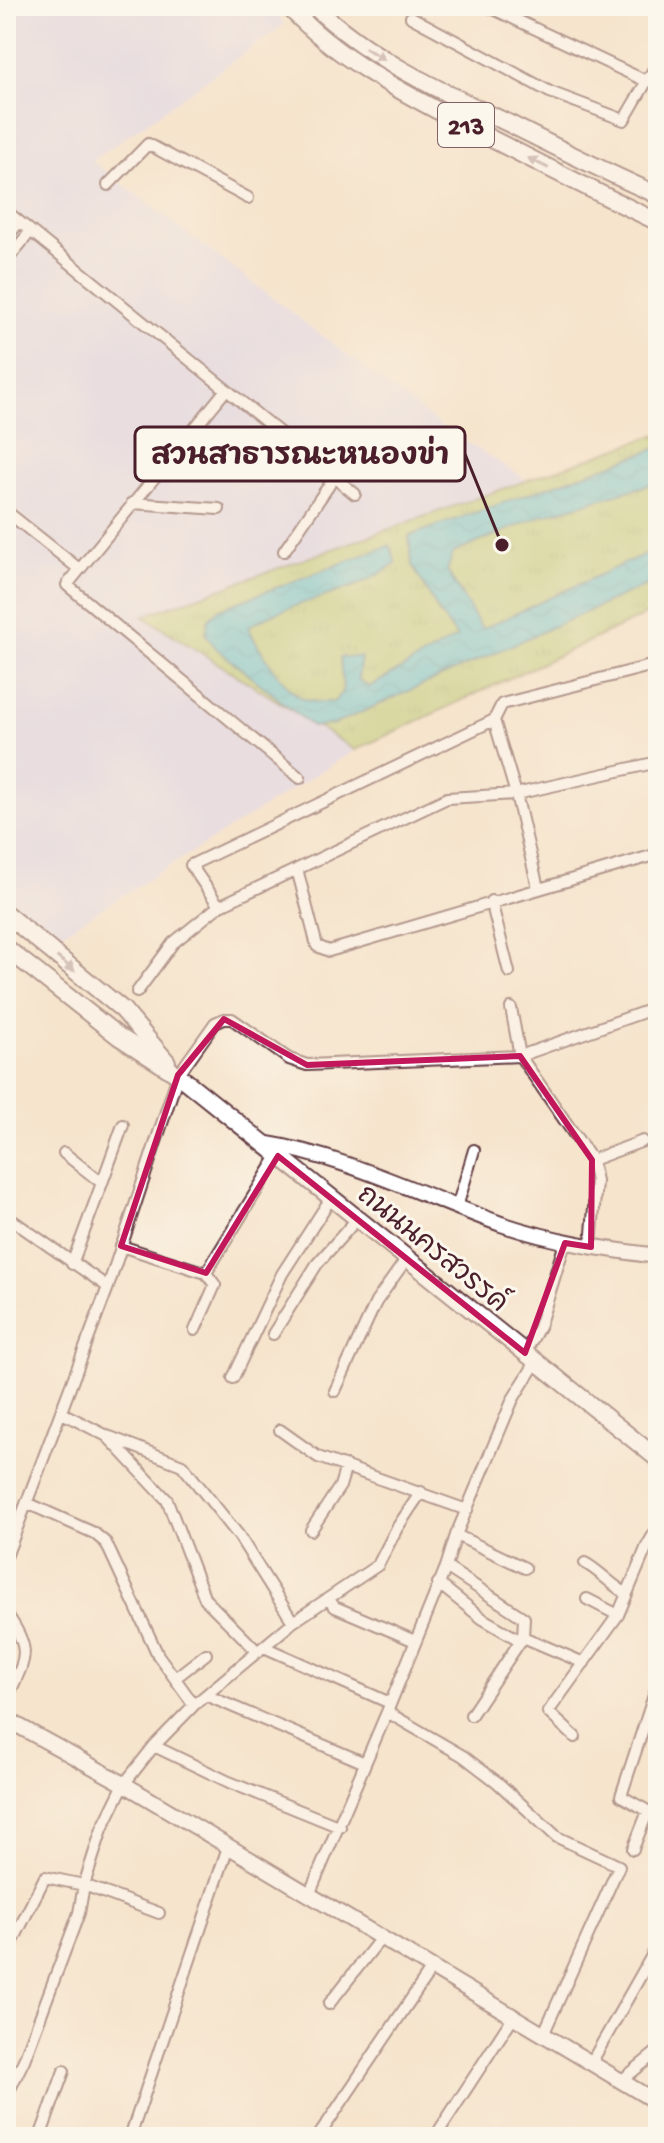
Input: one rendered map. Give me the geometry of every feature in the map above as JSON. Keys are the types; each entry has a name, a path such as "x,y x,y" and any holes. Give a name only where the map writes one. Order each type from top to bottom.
{"main road":[{"name":"213","path":"288,6 307,26 360,68 581,185 658,222"},
{"name":"213","path":"314,6 340,31 415,78 592,166 658,195"},
{"path":"581,185 592,166"},
{"name":"ถนนนครสวรรค์","path":"6,914 133,1019 178,1075"},
{"name":"ถนนนครสวรรค์","path":"6,948 118,1036 178,1075 658,1459"},
{"path":"118,1036 133,1019"}],"street":[{"path":"487,6 646,81"},
{"path":"411,17 550,92 624,120 658,62"},
{"path":"108,185 148,144 248,198"},
{"path":"6,211 355,494"},
{"path":"6,238 19,222"},
{"path":"6,261 31,231"},
{"path":"225,391 67,585 300,778"},
{"path":"284,551 334,478"},
{"path":"132,503 219,509"},
{"path":"6,511 79,569"},
{"path":"219,906 191,865 494,720 502,704 658,664"},
{"path":"494,720 516,794 538,888"},
{"path":"137,992 173,943 219,906 447,798 516,794 658,762"},
{"path":"297,869 317,946 329,951 658,854"},
{"path":"491,901 509,972"},
{"path":"6,1557 9,1542 62,1413 108,1287 178,1075 215,1023 232,1019 289,1059 307,1065 520,1056 658,1007"},
{"path":"511,1008 520,1056 592,1160 596,1181 591,1247"},
{"path":"72,1264 123,1125"},
{"path":"592,1160 643,1141"},
{"path":"262,1143 304,1149 457,1207 565,1243 658,1256"},
{"path":"457,1207 474,1150"},
{"path":"64,1153 102,1183"},
{"path":"206,1273 278,1156"},
{"path":"233,1378 282,1274 331,1198"},
{"path":"6,1216 108,1287"},
{"path":"273,1334 317,1264 357,1219"},
{"path":"309,1895 340,1827 446,1567 456,1535 531,1358 565,1243"},
{"path":"121,1246 206,1273 215,1285 195,1330"},
{"path":"335,1391 376,1302 407,1258"},
{"path":"62,1413 107,1436 182,1465 239,1536 293,1622"},
{"path":"280,1430 318,1457 467,1510"},
{"path":"107,1436 167,1500 205,1599 261,1650 389,1708 497,1782 557,1837 619,1866 543,2035"},
{"path":"311,1530 340,1486 346,1466"},
{"path":"6,2097 24,2060 79,1913 84,1885 102,1829 124,1784 154,1746 194,1705 293,1622 378,1565 397,1528 421,1492"},
{"path":"27,1503 94,1533 106,1543 158,1655 194,1705"},
{"path":"575,1737 548,1712 618,1615 658,1527"},
{"path":"456,1535 525,1568"},
{"path":"585,1563 627,1594"},
{"path":"446,1567 524,1618 522,1639 471,1715"},
{"path":"438,1583 483,1619 522,1639 584,1663"},
{"path":"328,1599 335,1607 415,1641"},
{"path":"587,1599 618,1615"},
{"path":"6,1613 22,1636 26,1655 6,1701"},
{"path":"175,1678 206,1654"},
{"path":"633,1849 648,1811 621,1796 658,1683"},
{"path":"208,1696 365,1763"},
{"path":"6,1719 124,1784 658,2103"},
{"path":"154,1746 229,1782 340,1827"},
{"path":"130,2137 228,1847"},
{"path":"6,1955 45,1877 84,1885 159,1913"},
{"path":"329,2004 381,1938"},
{"path":"591,2063 658,1945"},
{"path":"318,2137 432,1968"},
{"path":"435,2137 513,2017"},
{"path":"621,2081 658,2051"},
{"path":"40,2137 64,2071"}],"highlighted area":[{"path":"224,1019 307,1065 520,1056 592,1160 591,1247 565,1243 525,1353 278,1156 206,1273 121,1246 178,1075"}],"shaded area":[{"path":"6,6 274,6 284,25 92,161 441,426 527,480 144,616 355,750 56,937 6,896"}],"green space":[{"path":"658,434 658,609 355,750 143,616"}],"water":[{"path":"658,448 658,482 541,516 453,553 447,571 482,629 658,548 658,580 335,724 313,727 216,648 206,635 208,620 217,610 390,545 396,563 379,574 342,591 266,617 248,627 272,666 295,693 310,701 334,702 343,690 340,657 361,657 358,679 369,687 457,637 412,565 409,536"}],"place":[{"name":"สวนสาธารณะหนองข่า","path":"502,545"}]}
